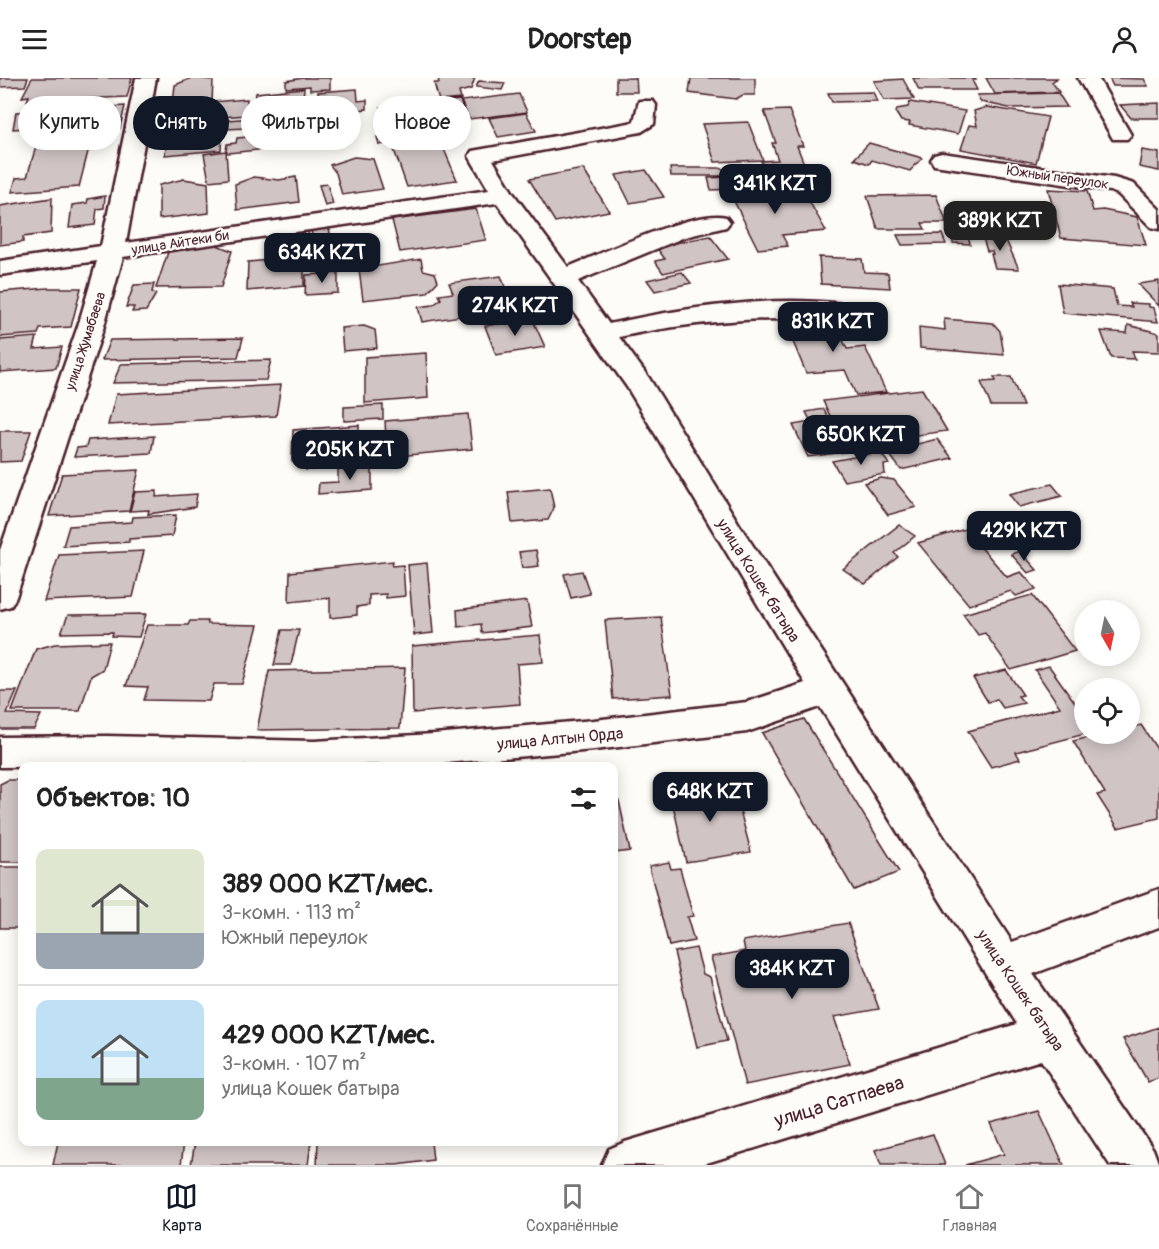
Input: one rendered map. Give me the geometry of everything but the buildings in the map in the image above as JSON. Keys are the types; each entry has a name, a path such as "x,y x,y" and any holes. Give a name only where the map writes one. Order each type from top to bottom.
{"street":[{"name":"улица Жумабаева","path":"0,597 91,326 112,252 147,78"},
{"path":"1088,78 1120,135"},
{"name":"улица Кошек батыра","path":"646,105 644,124 634,128 480,156 503,195 639,384 828,690 1003,964 1137,1165"},
{"name":"Южный переулок","path":"942,160 1114,185 1126,189 1159,222"},
{"path":"1126,189 1149,184"},
{"name":"улица Айтеки би","path":"0,268 503,195"},
{"path":"563,278 677,232 718,222"},
{"path":"603,333 652,321 752,312 824,310 872,316"},
{"name":"улица Алтын Орда","path":"0,752 107,751 314,756 434,749 594,735 747,717 828,690"},
{"path":"1003,964 1159,908"},
{"name":"улица Сатпаева","path":"626,1165 1051,1035"}]}
